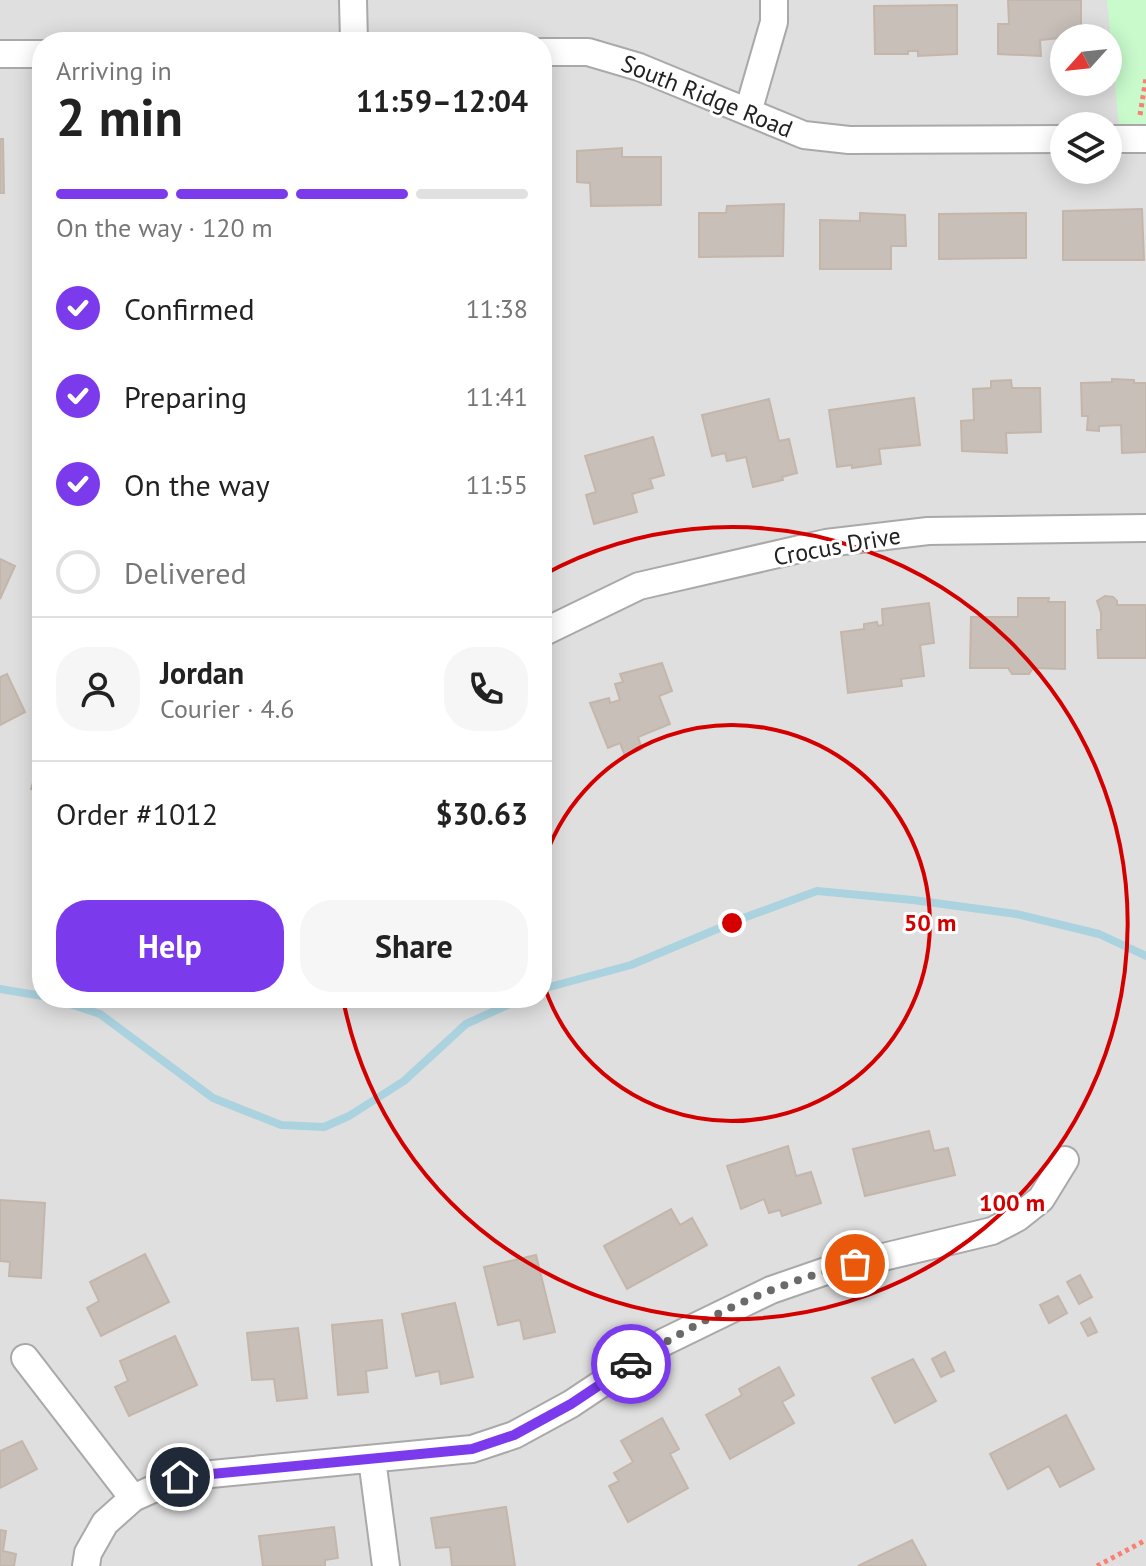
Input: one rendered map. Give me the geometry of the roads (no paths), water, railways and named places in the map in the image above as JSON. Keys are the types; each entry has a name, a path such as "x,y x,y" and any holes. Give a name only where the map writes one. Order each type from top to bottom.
{"street":[{"path":"353,0 354,32"},
{"path":"748,112 774,22 774,0"},
{"name":"South Ridge Road","path":"552,52 588,52 639,67 804,135 849,140 1050,139"},
{"path":"0,54 32,54"},
{"path":"1122,139 1144,139"},
{"name":"Crocus Drive","path":"552,628 639,586 826,543 928,531 1146,528"},
{"path":"86,1566 88,1553 105,1523 133,1498 180,1477 472,1449 514,1435 571,1404 664,1342 771,1290 829,1270 992,1231 1017,1218 1041,1199 1065,1160"},
{"path":"25,1358 133,1498"},
{"path":"372,1459 386,1566"}],"waterway":[{"path":"552,986 631,965 817,891 1016,914 1099,934 1146,956"},
{"path":"0,989 32,994"},
{"path":"82,1008 100,1014 213,1098 281,1125 324,1127 349,1116 404,1081 466,1024 501,1008"}]}
